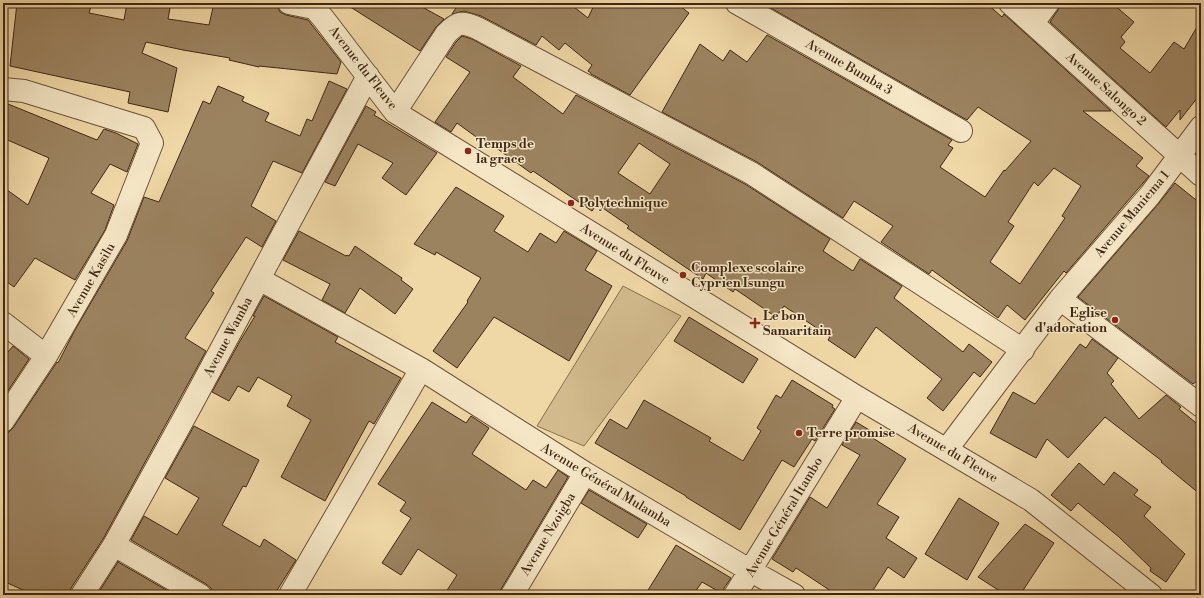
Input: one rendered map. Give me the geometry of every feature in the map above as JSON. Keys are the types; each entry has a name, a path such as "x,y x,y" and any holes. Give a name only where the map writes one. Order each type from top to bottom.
{"street":[{"path":"289,3 319,8"},
{"name":"Avenue Bumba 3","path":"737,3 961,131"},
{"name":"Avenue Salongo 2","path":"1010,3 1201,175"},
{"path":"1033,23 1048,3"},
{"name":"Avenue du Fleuve","path":"319,8 395,112 857,397 1031,500 1151,595"},
{"path":"395,112 446,34 454,25 462,23 477,28 752,173 1023,350"},
{"name":"Avenue Wamba","path":"82,595 114,545 189,409 368,76"},
{"name":"Avenue Kasilu","path":"3,89 24,91 144,128 152,143 116,235 46,356 3,421"},
{"name":"Avenue Maniema 1","path":"947,449 1060,299 1150,195 1201,127"},
{"name":"Avenue Général Mulamba","path":"259,279 421,369 585,474 794,595"},
{"path":"1060,299 1201,406"},
{"path":"3,323 46,356"},
{"path":"290,595 421,369"},
{"name":"Avenue Général Itambo","path":"735,595 857,397"},
{"name":"Avenue Nzoigba","path":"512,595 585,474"},
{"path":"114,545 200,595"}],"shaded area":[{"path":"623,286 681,316 584,446 537,426"}],"building":[{"path":"17,3 92,3 89,13 124,20 127,3 171,3 168,19 209,25 214,3 269,3 277,6 280,12 286,15 308,20 341,62 337,74 259,67 229,60 230,58 146,42 142,53 177,68 168,112 128,103 130,92 10,66"},
{"path":"344,3 415,3 444,19 436,27 420,51"},
{"path":"459,3 569,3 588,18 595,3 676,3 689,13 630,95 591,74 588,71 592,65 565,43 559,50 542,36 536,45 481,16 464,11 452,14"},
{"path":"762,3 986,3 1002,17 1004,14 1111,111 1083,111 1143,158 1136,166 1149,176 1066,273 1064,271 1025,320 1007,305 998,318 932,270 929,274 881,242 893,226 854,201 843,218 757,162 662,112 700,44 723,61 730,50 747,62 767,35 952,140 948,145 953,148 940,167 985,197 1004,170 1005,171 1031,141 978,107 967,120","holes":["1054,168 1081,186 1062,216 1065,218 1020,284 990,262 1014,226 1008,222 1034,182 1038,186"]},
{"path":"1060,3 1112,3 1134,22 1121,37 1125,42 1120,48 1150,73 1174,42 1184,49 1201,20 1201,93 1180,120 1180,110 1166,127 1050,22 1058,10"},
{"path":"462,36 472,39 521,66 513,77 563,114 576,95 745,184 830,239 823,251 853,271 860,259 902,286 894,298 963,352 969,344 992,362 980,377 974,372 943,411 927,398 942,379 876,327 855,358 828,340 830,337 784,306 776,317 735,289 733,292 706,273 703,279 627,228 629,226 597,204 592,211 533,171 531,173 481,137 479,139 457,123 451,132 435,122 470,72 446,57","holes":["639,143 670,164 650,194 618,173"]},
{"path":"329,81 347,89 302,173 273,161 251,206 276,221 262,247 246,237 211,291 214,293 185,338 206,351 103,539 71,588 70,595 34,595 3,581 3,433 9,432 13,428 57,362 58,363 75,330 127,241 144,197 159,202 203,101 210,104 218,86 244,97 242,101 269,113 265,121 300,136 307,119 312,121"},
{"path":"3,102 97,140 104,129 138,144 127,172 110,164 91,193 114,205 105,230 75,280 35,258 14,287 3,279 3,187 28,205 49,158 3,138"},
{"path":"366,106 376,112 374,115 437,153 406,195 382,178 393,163 358,144 335,186 325,182"},
{"path":"1175,183 1201,204 1201,378 1193,384 1078,297"},
{"path":"456,187 504,216 494,231 528,252 540,233 556,243 564,231 597,251 585,270 612,286 569,361 494,317 457,368 433,351 468,302 467,301 481,278 436,252 435,255 414,244"},
{"path":"299,231 346,256 349,256 355,246 402,278 401,280 413,289 395,314 360,288 345,313 322,300 330,284 283,260"},
{"path":"264,296 338,337 335,342 401,378 374,424 369,421 325,501 281,477 311,420 287,406 292,396 258,377 249,392 238,386 229,401 212,392 255,316 253,316"},
{"path":"689,317 758,359 743,383 674,341"},
{"path":"1092,339 1118,358 1107,373 1114,381 1111,384 1139,419 1166,395 1181,407 1179,409 1201,427 1201,495 1161,462 1162,461 1105,417 1068,458 1047,439 1036,458 990,433 1013,392 1035,404 1080,344 1086,348"},
{"path":"13,346 29,359 3,398 3,358"},
{"path":"792,380 833,405 832,407 835,409 815,441 812,439 794,467 782,460 740,530 686,496 595,443 610,419 627,429 644,400 711,438 709,441 743,461 761,431 757,428 776,395 781,398"},
{"path":"432,402 466,423 471,416 489,428 472,454 526,490 533,480 546,488 558,470 568,477 501,589 500,595 444,595 457,575 418,549 401,575 382,563 411,518 400,511 406,502 378,484"},
{"path":"856,422 871,431 868,435 906,459 877,504 899,517 886,538 917,558 904,578 888,567 870,595 837,595 796,568 793,572 772,559 810,497 827,508 860,455 842,445"},
{"path":"194,426 259,460 246,487 243,486 222,525 260,547 264,539 296,560 274,595 212,595 211,588 206,584 131,540 144,516 177,535 199,498 165,478"},
{"path":"1079,463 1104,485 1114,472 1138,490 1134,495 1151,507 1144,516 1185,554 1166,582 1150,571 1151,568 1119,537 1078,503 1071,511 1051,495"},
{"path":"589,490 647,524 638,538 581,503"},
{"path":"959,498 999,523 967,580 925,554"},
{"path":"1025,524 1054,543 1020,595 1006,595 978,577"},
{"path":"676,545 731,578 724,588 723,594 702,582 693,595 645,595"},
{"path":"118,562 175,595 97,595"}],"place":[{"name":"Temps de la grace","path":"468,151"},
{"name":"Polytechnique","path":"571,203"},
{"name":"Complexe scolaire Cyprien Isungu","path":"683,275"},
{"name":"Eglise d'adoration","path":"1115,320"},
{"name":"Le bon Samaritain","path":"755,323"},
{"name":"Terre promise","path":"799,433"}]}
